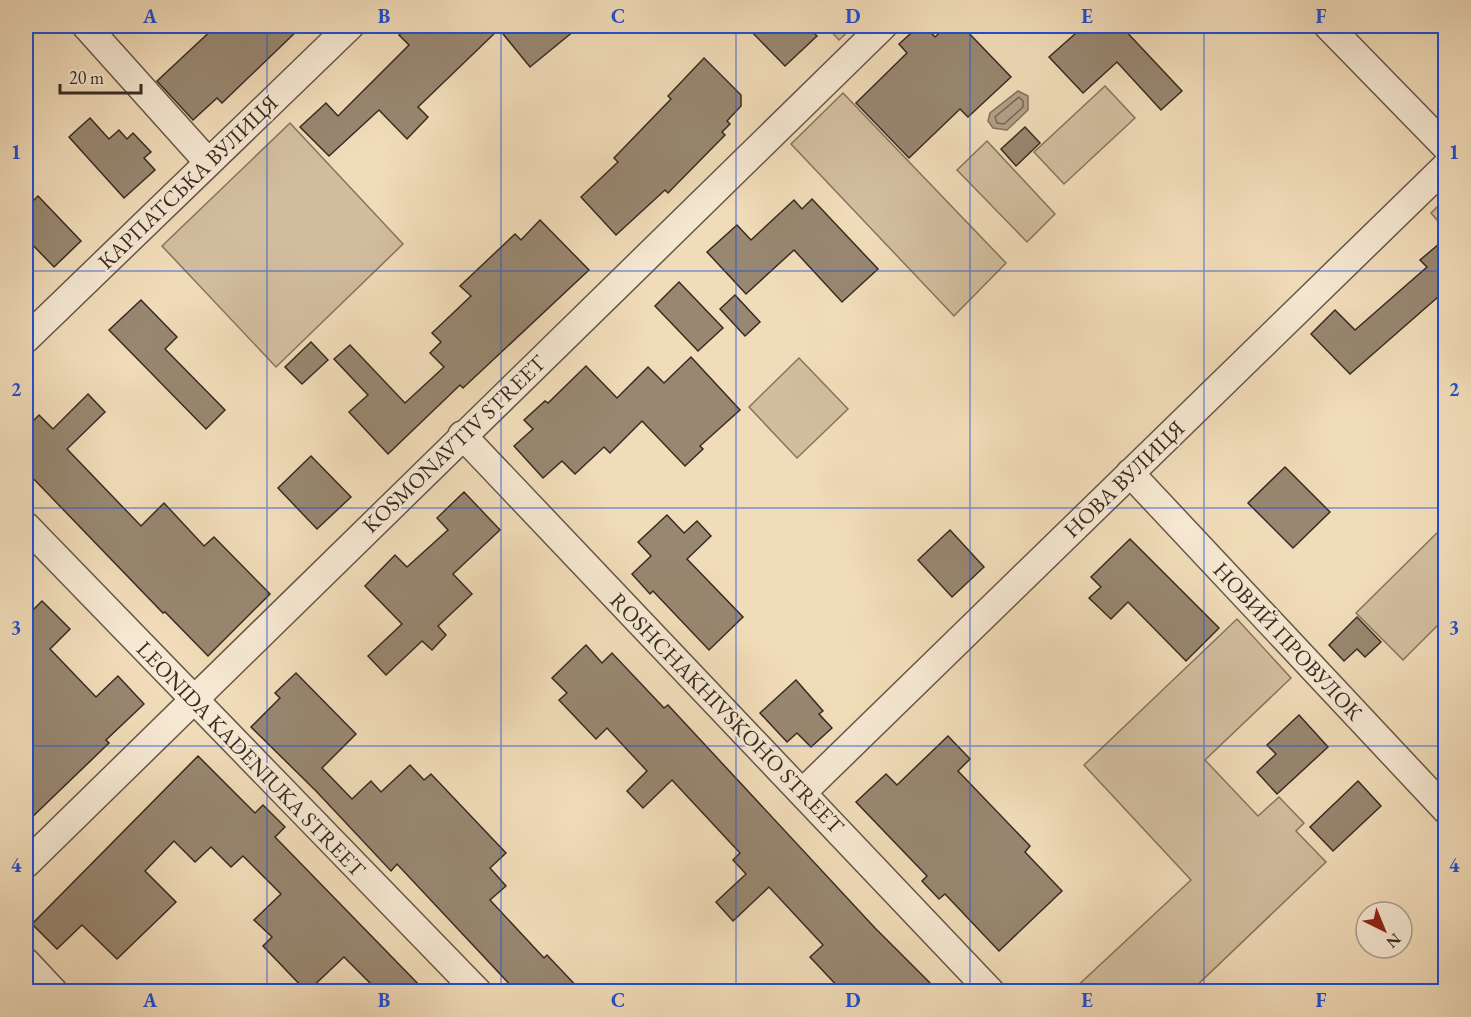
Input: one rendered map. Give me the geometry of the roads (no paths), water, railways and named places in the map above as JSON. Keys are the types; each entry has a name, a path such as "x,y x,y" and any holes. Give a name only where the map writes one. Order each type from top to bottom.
{"street":[{"path":"86,26 208,162"},
{"name":"КАРПАТСЬКА ВУЛИЦЯ","path":"26,339 350,26"},
{"name":"KOSMONAVTIV STREET","path":"26,864 462,435 883,26"},
{"path":"1328,26 1446,147"},
{"name":"НОВА ВУЛИЦЯ","path":"803,792 1446,166"},
{"name":"ROSHCHAKHIVSKOHO STREET","path":"462,435 991,992"},
{"name":"НОВИЙ ПРОВУЛОК","path":"1130,473 1446,810"},
{"name":"LEONIDA KADENIUKA STREET","path":"26,526 478,992"},
{"path":"26,962 54,992"}],"water":[{"path":"1018,91 1028,96 1028,110 1007,130 993,128 988,121 990,113"}]}
